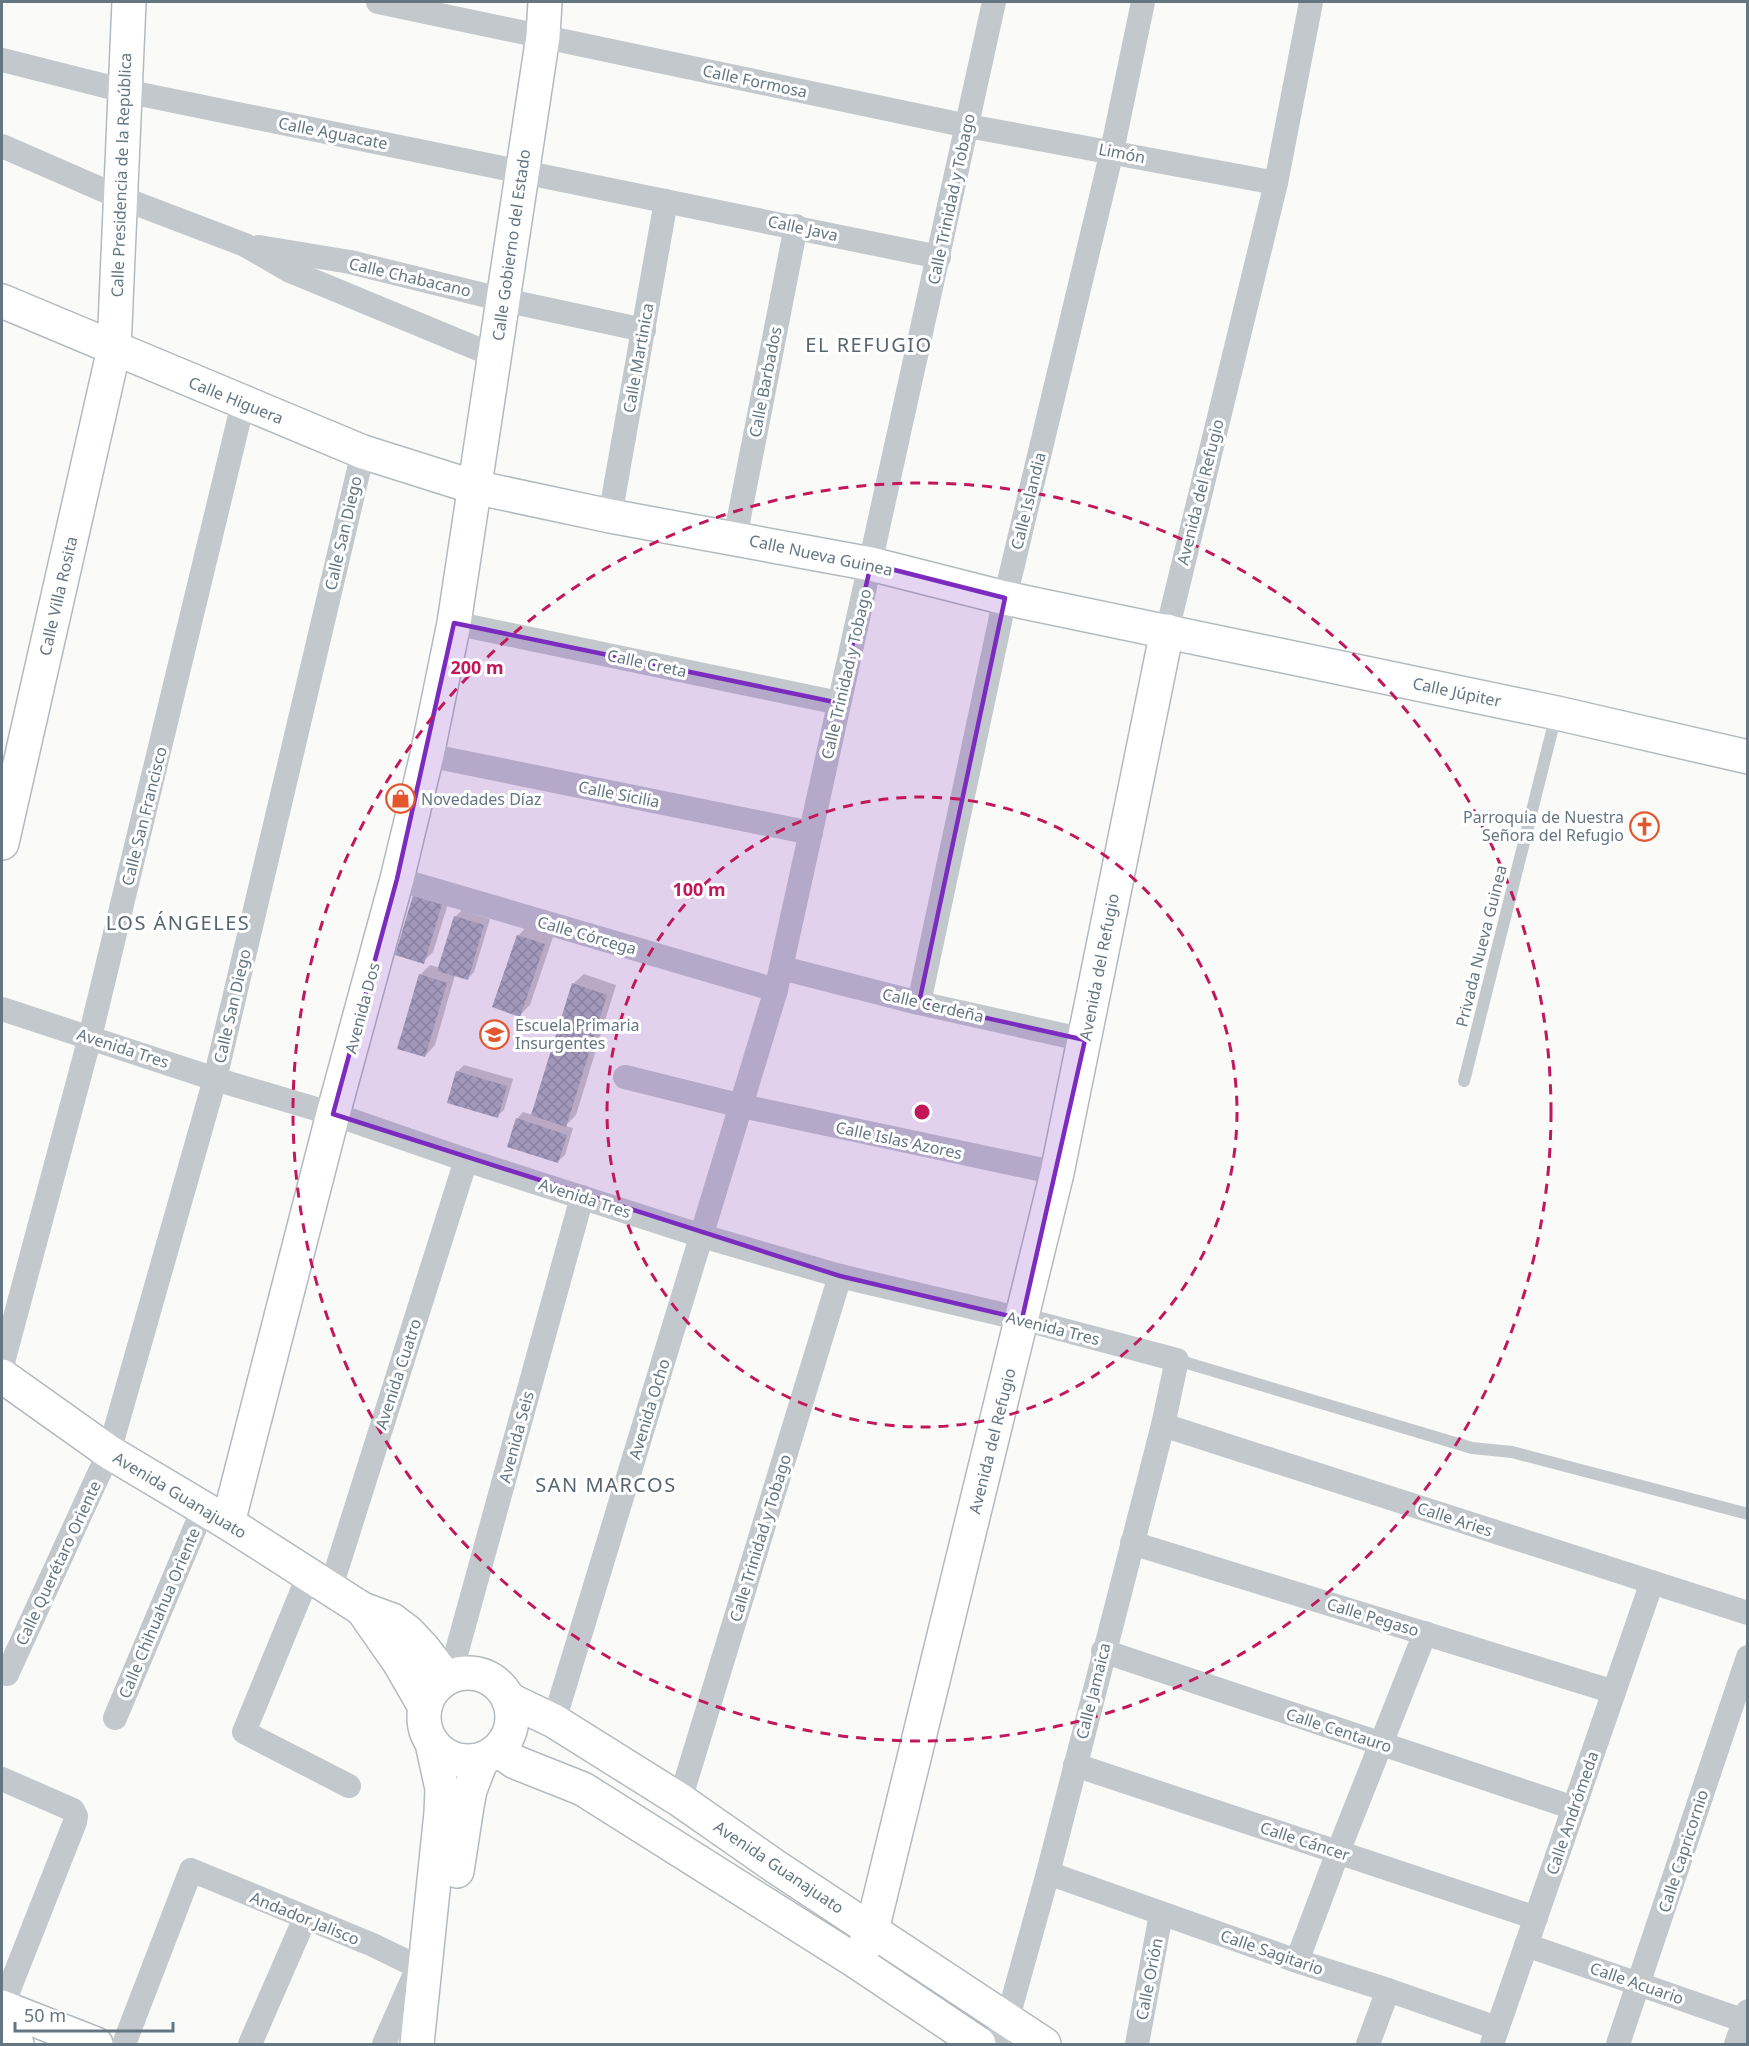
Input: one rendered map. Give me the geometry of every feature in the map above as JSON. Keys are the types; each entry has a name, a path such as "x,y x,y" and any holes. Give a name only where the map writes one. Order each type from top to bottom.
{"street":[{"name":"Calle Presidencia de la República","path":"114,349 129,2"},
{"name":"Calle Formosa","path":"378,2 968,126"},
{"name":"Calle Gobierno del Estado","path":"474,487 543,36 545,2"},
{"name":"Calle Trinidad y Tobago","path":"702,1236 779,979 994,2"},
{"name":"Calle Islandia","path":"919,1003 1005,598 1112,151 1143,2"},
{"name":"Avenida del Refugio","path":"857,1962 872,1930 1057,1173 1167,631 1276,183 1311,2"},
{"name":"Calle Aguacate","path":"2,60 124,91 666,201"},
{"name":"Limón","path":"968,126 1276,183"},
{"name":"Calle Chabacano","path":"2,146 119,196 245,245 291,271 495,356"},
{"name":"Calle Java","path":"666,201 939,256"},
{"name":"Calle Martinica","path":"610,516 666,201"},
{"name":"Calle Barbados","path":"735,538 796,226"},
{"name":"Calle Chabacano","path":"245,245 350,262 504,300 644,330"},
{"name":"Calle Higuera","path":"2,301 363,452 474,487"},
{"name":"Calle Villa Rosita","path":"2,843 114,349"},
{"name":"Calle San Francisco","path":"2,1366 90,1037 243,403"},
{"name":"Calle San Diego","path":"109,1452 215,1079 363,452"},
{"name":"Calle Nueva Guinea","path":"474,487 610,516 871,564 1005,598 1167,631"},
{"name":"Avenida Dos","path":"215,1516 333,1114 397,879 427,755 454,623 474,487"},
{"name":"Calle Creta","path":"454,623 839,703"},
{"name":"Calle Júpiter","path":"1167,631 1557,713 1748,757"},
{"name":"Calle Sicilia","path":"427,755 811,832"},
{"name":"Calle Córcega","path":"397,879 779,979"},
{"name":"Calle Cerdeña","path":"779,979 919,1003 1085,1040"},
{"name":"Avenida Tres","path":"2,1009 215,1079 333,1114 466,1160 702,1236 840,1276 1022,1319 1177,1360"},
{"name":"Calle Islas Azores","path":"625,1077 742,1106 1057,1173"},
{"name":"Avenida Cuatro","path":"349,1786 244,1732 320,1581 466,1160"},
{"name":"Avenida Seis","path":"448,1677 582,1197"},
{"name":"Avenida Ocho","path":"554,1721 702,1236"},
{"name":"Calle Trinidad y Tobago","path":"680,1800 840,1276"},
{"name":"Calle Jamaica","path":"1000,2033 1048,1873 1103,1651 1163,1425 1177,1360"},
{"name":"Avenida Guanajuato","path":"2,1376 109,1452 362,1609 392,1620 408,1632 448,1677"},
{"name":"Calle Aries","path":"1163,1425 1748,1613"},
{"name":"Calle Querétaro Oriente","path":"7,1674 109,1452"},
{"name":"Calle Chihuahua Oriente","path":"115,1718 215,1516"},
{"name":"Calle Pegaso","path":"1132,1543 1614,1692"},
{"name":"Calle Andrómeda","path":"1495,2036 1652,1582"},
{"name":"Avenida Guanajuato","path":"362,1609 399,1662 425,1707"},
{"path":"1298,1961 1338,1852 1425,1633"},
{"name":"Calle Centauro","path":"1103,1651 1574,1808"},
{"name":"Calle Capricornio","path":"1618,2044 1748,1657"},
{"path":"417,2044 423,1960 442,1789 432,1743 424,1726 425,1707 435,1687 448,1677 467,1672 484,1675 499,1685 508,1699 512,1717 509,1735 490,1754 470,1790 437,2044"},
{"name":"Avenida Guanajuato","path":"508,1699 554,1721 680,1800 872,1930 1000,2033 1044,2044"},
{"path":"432,1743 455,1760 473,1761 490,1754 583,1789 857,1962 979,2044"},
{"name":"Calle Cáncer","path":"1075,1765 1536,1918"},
{"path":"2,1779 74,1810 76,1816 2,2007 96,2044"},
{"name":"Andador Jalisco","path":"124,2044 191,1870 373,1945 423,1960"},
{"name":"Calle Sagitario","path":"1048,1873 1161,1914 1388,1990 1495,2036"},
{"name":"Calle Orión","path":"1137,2044 1161,1914"},
{"path":"250,2044 305,1918"},
{"name":"Calle Acuario","path":"1526,1945 1746,2018"},
{"path":"384,2044 423,1960"},
{"path":"1368,2044 1388,1990"},
{"path":"1736,2044 1746,2018"},
{"path":"2,2038 17,2044"}],"lane":[{"name":"Privada Nueva Guinea","path":"1464,1082 1557,713"},
{"path":"1177,1360 1472,1448 1512,1452 1748,1514"}],"highlighted area":[{"path":"871,564 1005,598 919,1003 1085,1040 1022,1319 840,1276 333,1114 397,879 454,623 839,703"}],"building":[{"path":"414,892 443,901 424,964 395,955"},
{"path":"454,916 484,925 468,980 437,971"},
{"path":"517,935 545,944 520,1017 492,1007"},
{"path":"419,974 447,983 425,1057 397,1049"},
{"path":"572,983 607,995 566,1127 531,1115"},
{"path":"456,1071 507,1086 498,1118 447,1103"},
{"path":"516,1118 567,1135 558,1163 507,1147"}],"place":[{"name":"Novedades Díaz","path":"400,799"},
{"name":"Parroquia de Nuestra Señora del Refugio","path":"1645,826"},
{"name":"Escuela Primaria Insurgentes","path":"494,1034"}],"district":[{"name":"EL REFUGIO","path":"869,344"},
{"name":"LOS ÁNGELES","path":"178,922"},
{"name":"SAN MARCOS","path":"606,1484"}]}
